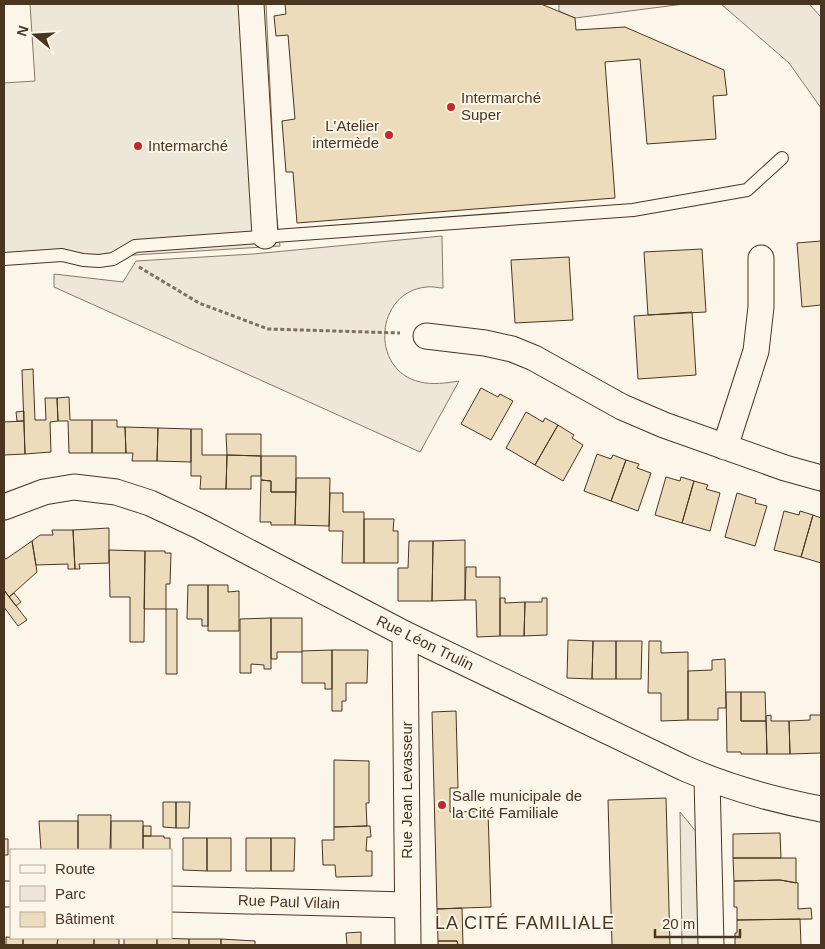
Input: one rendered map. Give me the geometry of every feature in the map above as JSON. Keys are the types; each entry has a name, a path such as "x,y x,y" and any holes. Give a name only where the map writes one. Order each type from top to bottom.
{"street":[{"path":"251,4 265,236"},
{"path":"725,447 756,351 760,307 761,258"},
{"path":"426,336 485,343 512,349 534,358 622,407 664,425 785,468 821,478"},
{"name":"Rue Léon Trulin","path":"4,508 30,497 60,488 87,487 116,492 150,503 199,526 405,634 707,778 753,794 821,810"},
{"name":"Rue Jean Levasseur","path":"405,634 408,945"},
{"path":"707,778 711,945"},
{"name":"Rue Paul Vilain","path":"172,899 408,905"}],"lane":[{"path":"4,260 62,255 98,261 113,259 135,246 633,210 747,190 782,158"}],"path":[{"path":"136,265 199,303 268,329 383,332 426,336"}],"green space":[{"path":"559,4 684,4 575,18 559,11"},
{"path":"721,4 809,4 821,17 821,108 789,63"},
{"path":"442,236 443,288 429,287 410,292 397,302 388,316 385,332 386,348 392,363 404,375 425,383 459,381 420,452 54,287 54,274 123,282 136,261 253,254"}],"shaded area":[{"name":"Intermarché","path":"30,4 266,4 276,210 280,246 4,263 4,83 35,81"},
{"path":"680,812 702,839 702,945 682,945"}],"building":[{"name":"Intermarché Super","path":"285,4 541,4 575,18 576,30 625,27 724,70 727,95 713,96 716,139 647,144 640,59 605,62 615,198 297,223 293,172 286,172 282,121 295,119 288,35 276,36 274,16 286,14"},
{"path":"821,241 821,305 802,307 797,243"},
{"path":"702,249 706,312 648,315 644,252"},
{"path":"569,257 573,320 515,323 511,260"},
{"path":"692,312 696,375 638,379 634,316"},
{"path":"33,369 35,420 46,420 45,398 57,398 58,421 50,422 51,452 25,454 22,370"},
{"path":"481,388 498,397 500,394 513,401 491,440 461,424"},
{"path":"69,397 70,420 92,420 92,453 69,453 68,421 58,421 57,398"},
{"path":"24,411 24,421 17,421 16,412"},
{"path":"526,412 543,422 545,418 558,425 535,465 506,448"},
{"path":"92,420 117,420 117,427 125,427 126,453 92,453"},
{"path":"24,421 25,454 4,455 4,422"},
{"path":"558,425 574,435 572,438 583,445 563,481 535,465"},
{"path":"125,427 158,428 157,461 132,461 133,453 126,453"},
{"path":"158,428 191,429 191,462 157,461"},
{"path":"191,429 202,429 202,455 227,455 226,489 200,489 201,476 191,476"},
{"path":"226,434 261,434 261,456 227,455"},
{"path":"597,454 611,459 613,455 626,460 611,501 584,491"},
{"path":"227,455 261,456 261,476 251,476 251,489 226,489"},
{"path":"261,456 296,456 296,492 271,492 271,481 261,480"},
{"path":"626,460 639,464 637,468 651,473 638,511 611,501"},
{"path":"666,477 680,481 681,477 694,481 682,523 655,515"},
{"path":"296,478 330,478 329,526 295,525"},
{"path":"261,480 271,481 271,492 296,492 295,525 271,525 271,522 260,522"},
{"path":"694,481 708,485 706,489 720,493 710,531 682,523"},
{"path":"330,493 343,493 343,512 364,512 364,563 342,563 343,531 329,531"},
{"path":"737,493 756,499 755,503 767,506 755,546 725,537"},
{"path":"784,511 799,515 800,511 813,515 801,557 774,550"},
{"path":"813,515 821,518 821,563 801,557"},
{"path":"364,519 394,519 393,531 398,531 398,563 364,563"},
{"path":"109,528 109,563 79,564 80,569 75,569 73,530"},
{"path":"52,530 73,530 75,569 68,569 68,564 36,565 32,541 40,535 53,535"},
{"path":"465,540 465,600 432,601 433,541"},
{"path":"32,541 37,572 9,597 4,590 4,558 6,559"},
{"path":"409,541 433,541 432,601 398,601 398,568 408,568"},
{"path":"109,550 145,551 144,642 130,642 130,597 110,597"},
{"path":"145,551 165,551 165,553 171,553 170,584 166,584 166,609 144,609"},
{"path":"466,567 476,567 476,577 500,577 500,636 477,637 476,600 465,600"},
{"path":"188,585 208,585 208,626 202,626 202,619 187,619"},
{"path":"208,585 228,585 228,592 239,591 239,631 208,631"},
{"path":"4,590 27,620 18,626 4,607"},
{"path":"14,593 21,602 16,606 9,597"},
{"path":"500,598 505,598 505,603 525,602 524,636 500,636"},
{"path":"542,598 547,598 547,635 524,636 525,602 542,602"},
{"path":"166,609 177,609 177,674 166,674"},
{"path":"271,618 271,669 264,669 264,665 251,664 251,673 240,673 240,619"},
{"path":"271,618 302,618 302,652 277,652 277,659 271,659"},
{"path":"568,640 593,641 592,679 567,678"},
{"path":"593,641 616,641 616,679 592,679"},
{"path":"616,641 642,641 641,679 616,679"},
{"path":"649,641 661,641 661,653 688,652 688,720 661,721 661,693 648,693"},
{"path":"332,650 368,650 367,683 346,683 346,701 342,701 342,711 332,711"},
{"path":"332,650 332,689 325,689 325,683 302,683 302,651"},
{"path":"725,659 726,708 718,708 718,720 688,720 688,671 712,670 712,660"},
{"path":"726,692 741,692 741,721 766,721 767,754 727,752"},
{"path":"741,692 765,692 766,721 741,721"},
{"name":"Salle municipale de la Cité Familiale","path":"456,711 458,788 450,788 450,812 488,811 491,907 437,909 432,712"},
{"path":"771,715 771,721 789,721 790,754 767,754 766,716"},
{"path":"810,715 821,715 821,753 790,754 789,721 810,720"},
{"path":"334,760 369,761 369,803 366,803 367,826 334,827"},
{"path":"666,798 670,945 612,945 608,800"},
{"path":"163,802 176,802 176,828 163,827"},
{"path":"176,802 190,802 189,828 176,828"},
{"path":"78,815 111,815 110,849 78,849"},
{"path":"39,821 78,821 78,849 41,849"},
{"path":"111,821 143,821 143,849 111,849"},
{"path":"143,826 151,826 151,836 143,836"},
{"path":"370,826 371,837 367,837 366,851 372,851 372,876 336,877 335,865 323,865 322,840 334,840 334,827"},
{"path":"780,833 781,858 733,858 733,834"},
{"path":"143,836 164,836 164,838 170,838 170,849 143,849"},
{"path":"183,838 207,838 207,871 183,870"},
{"path":"207,838 231,838 231,871 207,871"},
{"path":"246,838 271,838 271,871 246,871"},
{"path":"271,838 295,838 294,871 271,871"},
{"path":"4,839 8,839 8,855 4,855"},
{"path":"733,858 796,858 796,883 780,880 734,881"},
{"path":"780,880 798,883 798,909 811,908 812,919 737,920 737,907 734,907 734,881"},
{"path":"462,908 463,945 458,945 457,941 438,941 437,909"},
{"path":"800,919 801,945 735,945 737,920"},
{"path":"361,932 361,945 347,945 346,933"},
{"path":"6,937 10,937 10,939 23,939 23,945 6,945"},
{"path":"23,939 58,939 57,945 23,945"},
{"path":"58,939 94,939 94,945 57,945"},
{"path":"94,939 119,939 119,945 94,945"},
{"path":"124,939 157,939 157,945 124,945"},
{"path":"157,939 189,939 189,945 157,945"},
{"path":"189,939 221,939 221,945 189,945"},
{"path":"221,939 255,941 255,945 221,945"},
{"path":"438,941 457,941 458,945 438,945"}],"place":[{"name":"Intermarché Super","path":"451,107"},
{"name":"L'Atelier intermède","path":"389,135"},
{"name":"Intermarché","path":"138,146"},
{"name":"Salle municipale de la Cité Familiale","path":"442,805"}],"district":[{"name":"LA CITÉ FAMILIALE","path":"525,923"}]}
